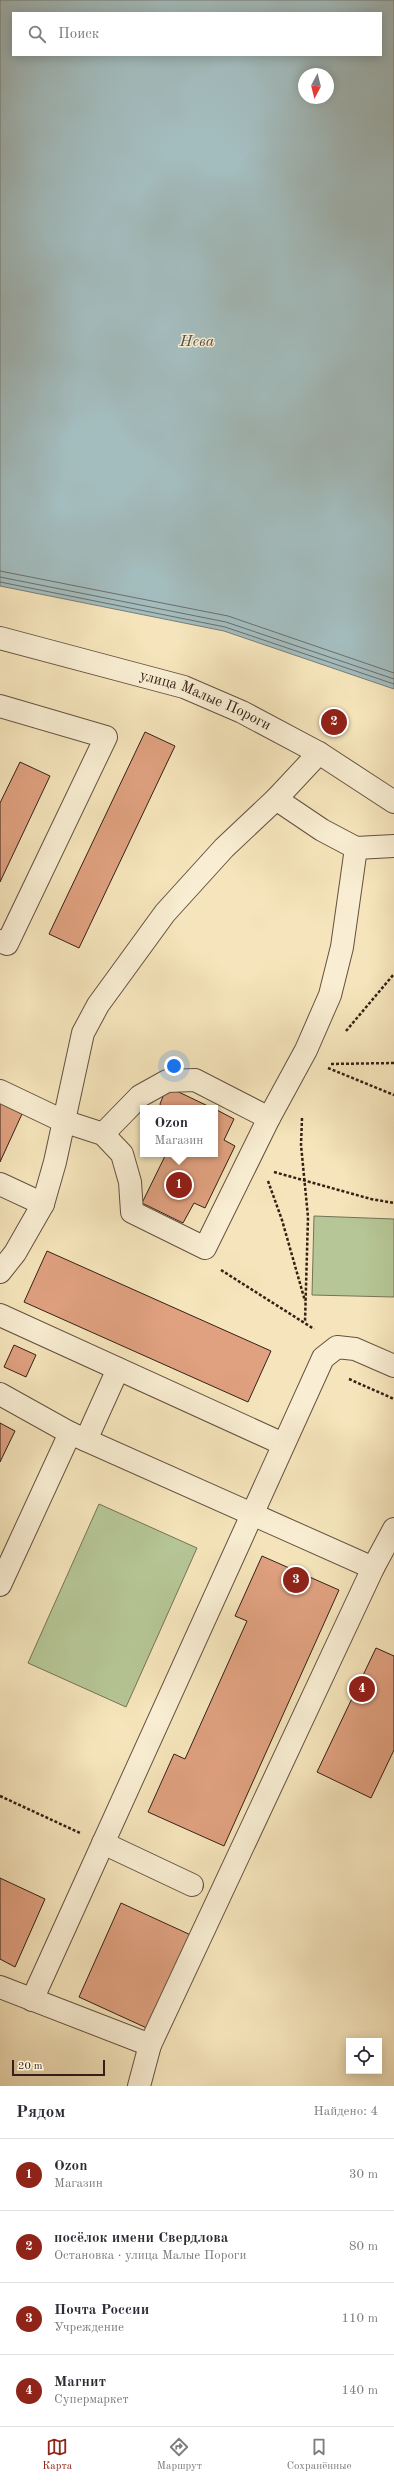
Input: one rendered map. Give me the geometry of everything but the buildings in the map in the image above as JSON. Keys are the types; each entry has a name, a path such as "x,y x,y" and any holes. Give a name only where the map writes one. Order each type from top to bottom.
{"street":[{"name":"улица Малые Пороги","path":"0,638 184,687 242,712 319,753 394,802"},
{"path":"0,706 106,737 7,944 0,941"},
{"path":"0,1272 15,1253 43,1204 64,1121 83,1033 98,1005 165,913 224,848 276,799 319,753"},
{"path":"276,799 322,830 356,848 394,846"},
{"path":"0,1091 64,1121 103,1134 122,1154 130,1182 132,1212 205,1248 256,1164 269,1118 308,1061 330,995 342,947 356,848"},
{"path":"103,1134 140,1096 167,1081 195,1080 269,1118"},
{"path":"0,1184 43,1204"},
{"path":"0,1315 283,1444"},
{"path":"32,2000 321,1362 337,1347 355,1349 394,1366"},
{"path":"0,1585 78,1436 118,1369"},
{"path":"0,1394 78,1436 373,1568"},
{"path":"138,2086 150,2045 373,1568 394,1529"},
{"path":"103,1843 192,1885"},
{"path":"0,1987 150,2045"}],"path":[{"path":"343,1034 353,1025 387,979 394,974"},
{"path":"308,1061 394,1063"},
{"path":"308,1061 371,1084 394,1096"},
{"path":"302,1115 301,1145 306,1182 308,1217 305,1322"},
{"path":"256,1164 306,1182 394,1203"},
{"path":"256,1164 282,1220 305,1303"},
{"path":"205,1248 212,1264 314,1328 321,1362 394,1399"},
{"path":"0,1796 103,1843"}],"green space":[{"path":"314,1216 394,1219 394,1297 312,1295"},
{"path":"99,1504 197,1548 126,1707 28,1663"}],"water":[{"name":"Нева","path":"0,0 394,0 394,689 224,631 0,586"}],"place":[{"name":"посёлок имени Свердлова","path":"334,722"},
{"name":"Ozon","path":"179,1185"},
{"name":"Почта России","path":"296,1580"},
{"name":"Магнит","path":"362,1689"}]}
